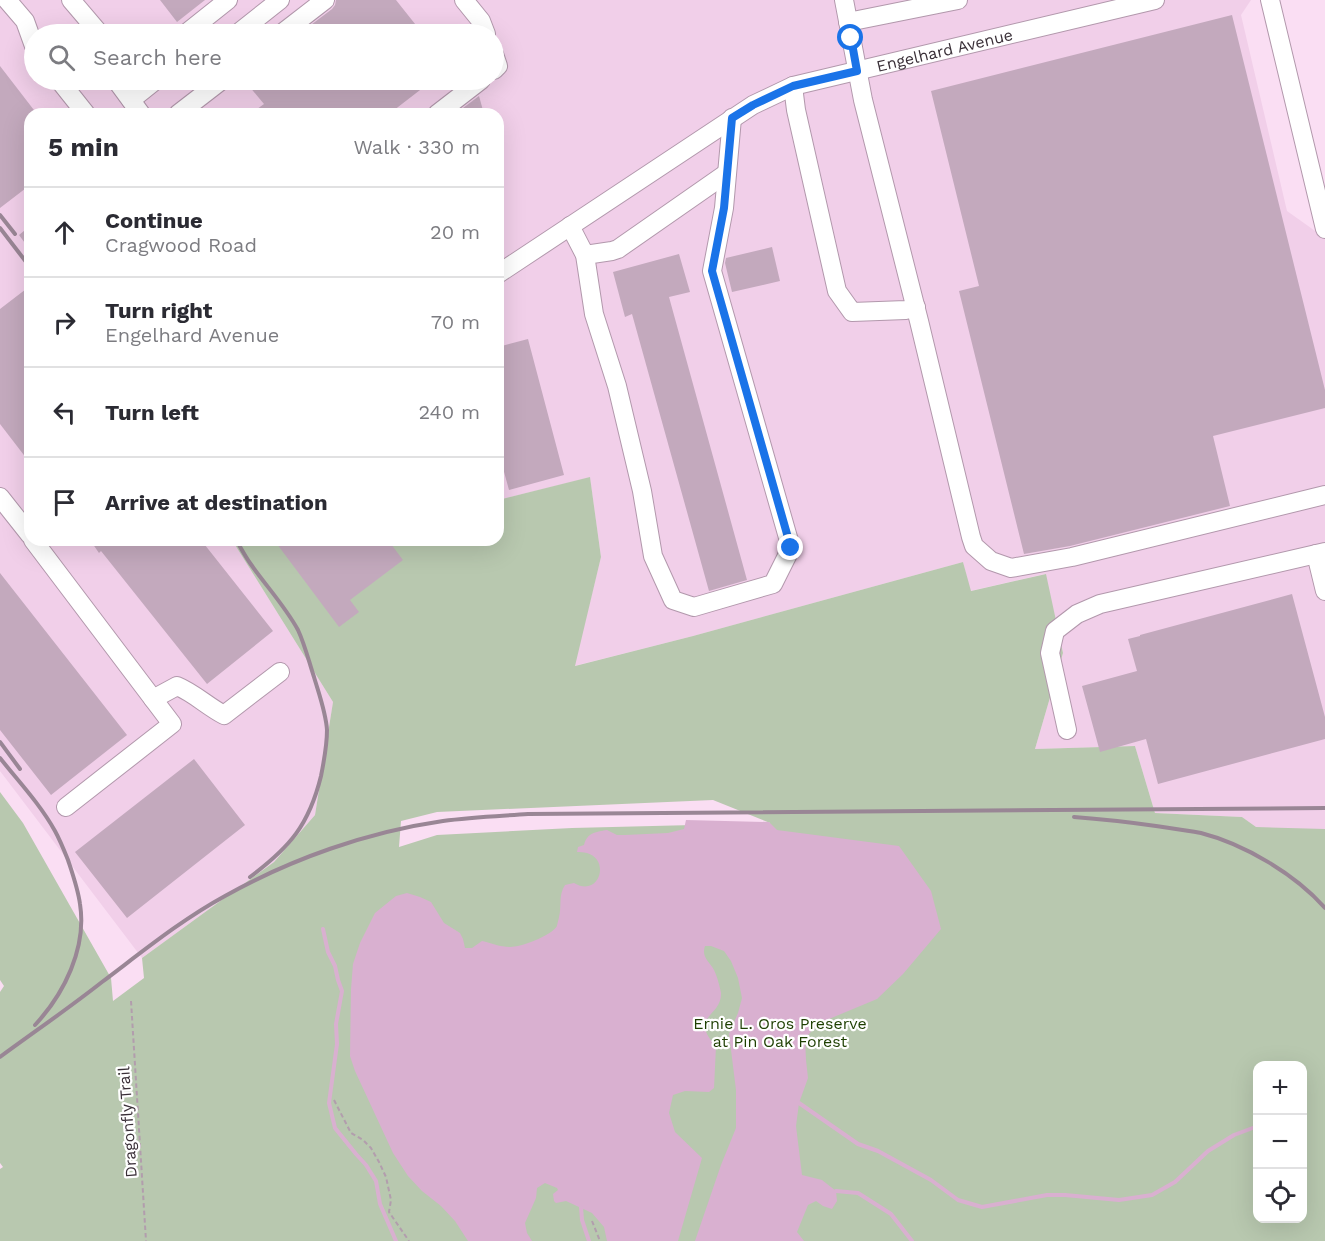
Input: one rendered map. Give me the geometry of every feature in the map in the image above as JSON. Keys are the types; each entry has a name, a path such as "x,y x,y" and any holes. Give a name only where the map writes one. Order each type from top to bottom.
{"street":[{"path":"7,0 26,24"},
{"path":"71,0 91,24"},
{"path":"197,24 228,0"},
{"path":"250,24 280,0"},
{"path":"294,24 325,0"},
{"path":"464,0 482,24"},
{"path":"844,0 857,71 974,546 991,561 1011,568 1072,557 1325,495"},
{"path":"848,22 958,0"},
{"name":"Engelhard Avenue","path":"504,270 732,118 793,86 1155,0"},
{"path":"1270,0 1320,187 1325,229"},
{"path":"793,86 796,110 837,291 852,312 906,310 916,307"},
{"path":"66,90 81,108"},
{"path":"123,90 136,107 149,90"},
{"path":"186,108 209,90"},
{"path":"445,108 468,90"},
{"path":"570,226 585,255 594,314 617,386 642,491 653,556 673,600 694,607 773,584 791,548 712,271 724,208 732,118"},
{"path":"585,255 618,249 727,173"},
{"path":"0,497 24,528"},
{"path":"38,546 172,724 66,807"},
{"path":"1067,729 1050,653 1055,631 1077,614 1100,604 1321,553 1325,591"},
{"path":"153,699 177,686 224,715 280,672"}],"path":[{"name":"Dragonfly Trail","path":"131,1001 146,1241"},
{"path":"334,1100 351,1133 371,1148 379,1162 386,1177 391,1200 389,1212 409,1241"},
{"path":"592,1221 600,1241"}],"shaded area":[{"path":"0,0 1251,0 1241,15 1287,211 1325,238 1325,881 1242,817 1155,813 1135,746 1035,749 1063,653 1045,574 970,591 963,562 574,666 601,557 590,478 504,499 504,108 24,108 24,546 236,546 333,702 315,815 274,862 142,958 0,771"},
{"path":"686,820 769,822 777,830 899,846 931,891 941,929 903,974 877,999 817,1024 805,1039 808,1078 799,1103 796,1126 802,1175 822,1180 836,1191 837,1201 832,1209 816,1201 808,1205 797,1232 804,1241 695,1241 736,1128 736,1090 729,1034 742,998 738,978 724,951 705,946 705,956 715,972 721,993 720,1001 708,1017 705,1028 716,1046 714,1088 709,1092 685,1091 673,1095 669,1113 675,1132 702,1158 678,1241 607,1241 604,1227 592,1213 566,1201 556,1203 553,1194 558,1190 557,1188 545,1183 537,1188 536,1198 525,1223 532,1241 468,1241 455,1221 408,1176 393,1153 350,1056 353,964 360,943 375,913 396,896 407,893 431,902 444,923 460,933 465,948 472,948 482,941 499,946 515,947 554,930 557,926 565,885 574,883 590,886 599,876 599,863 594,857 587,853 577,852 578,847 584,845 589,836 595,832 607,830 617,835 668,833 684,829"}],"green space":[{"name":"Ernie L. Oros Preserve at Pin Oak Forest","path":"590,477 601,557 575,666 963,562 971,591 1046,574 1063,653 1035,749 1135,746 1155,813 1242,817 1256,827 1325,829 1325,1241 0,1241 0,1169 3,1167 0,1163 0,992 4,986 0,980 0,792 23,823 111,978 113,1001 144,978 142,958 274,862 315,815 333,702 236,546 504,546 504,498","holes":["713,800 770,823 572,828 437,835 399,847 401,821 437,812"]}],"building":[{"path":"160,0 205,0 177,22"},
{"path":"336,0 396,0 415,24 312,24 335,5"},
{"path":"1232,15 1325,390 1325,408 1213,436 1230,506 1070,546 1024,554 959,291 979,286 931,91"},
{"path":"0,66 32,108 24,108 24,190 0,208"},
{"path":"252,90 420,90 397,108 258,108 264,104"},
{"path":"479,96 482,108 463,108"},
{"path":"24,231 24,242 19,235"},
{"path":"772,247 780,281 732,292 725,263 726,258"},
{"path":"679,254 690,292 669,297 747,580 709,591 632,314 625,317 613,272"},
{"path":"24,291 24,455 0,424 0,309"},
{"path":"528,339 564,475 509,490 504,472 504,345"},
{"path":"94,546 206,546 273,631 207,684 101,551 99,553"},
{"path":"278,546 392,546 403,560 350,600 359,612 339,627"},
{"path":"0,573 127,735 51,795 0,730"},
{"path":"1292,594 1325,717 1325,739 1158,784 1146,739 1100,752 1082,686 1137,671 1128,639"},
{"path":"194,759 245,825 127,918 75,852"}],"waterway":[{"path":"323,929 328,952 335,966 342,991 336,1024 337,1044 329,1103 335,1128 366,1165 376,1181 380,1204 396,1241"},
{"path":"799,1103 858,1144 878,1151 931,1180 958,1200 982,1207 1047,1195 1119,1200 1152,1195 1175,1182 1208,1151 1234,1135 1253,1128"},
{"path":"836,1191 858,1193 891,1214 912,1241"},
{"path":"581,1207 582,1220 589,1241"}],"railway":[{"path":"0,215 15,234"},
{"path":"0,228 24,259"},
{"path":"240,546 298,630 320,697 327,730 321,776 304,822 287,845 250,877"},
{"path":"0,742 20,769"},
{"path":"0,758 36,802 55,831 68,860 80,904 80,937 71,969 64,985 46,1013 35,1025"},
{"path":"0,1057 162,937 225,896 276,870 330,849 415,826 464,818 528,814 1325,808"},
{"path":"1074,817 1178,829 1217,838 1251,853 1284,872 1313,895 1325,908"}],"route":[{"path":"791,548 712,271 724,208 732,118 793,86 857,71 851,38"}]}
